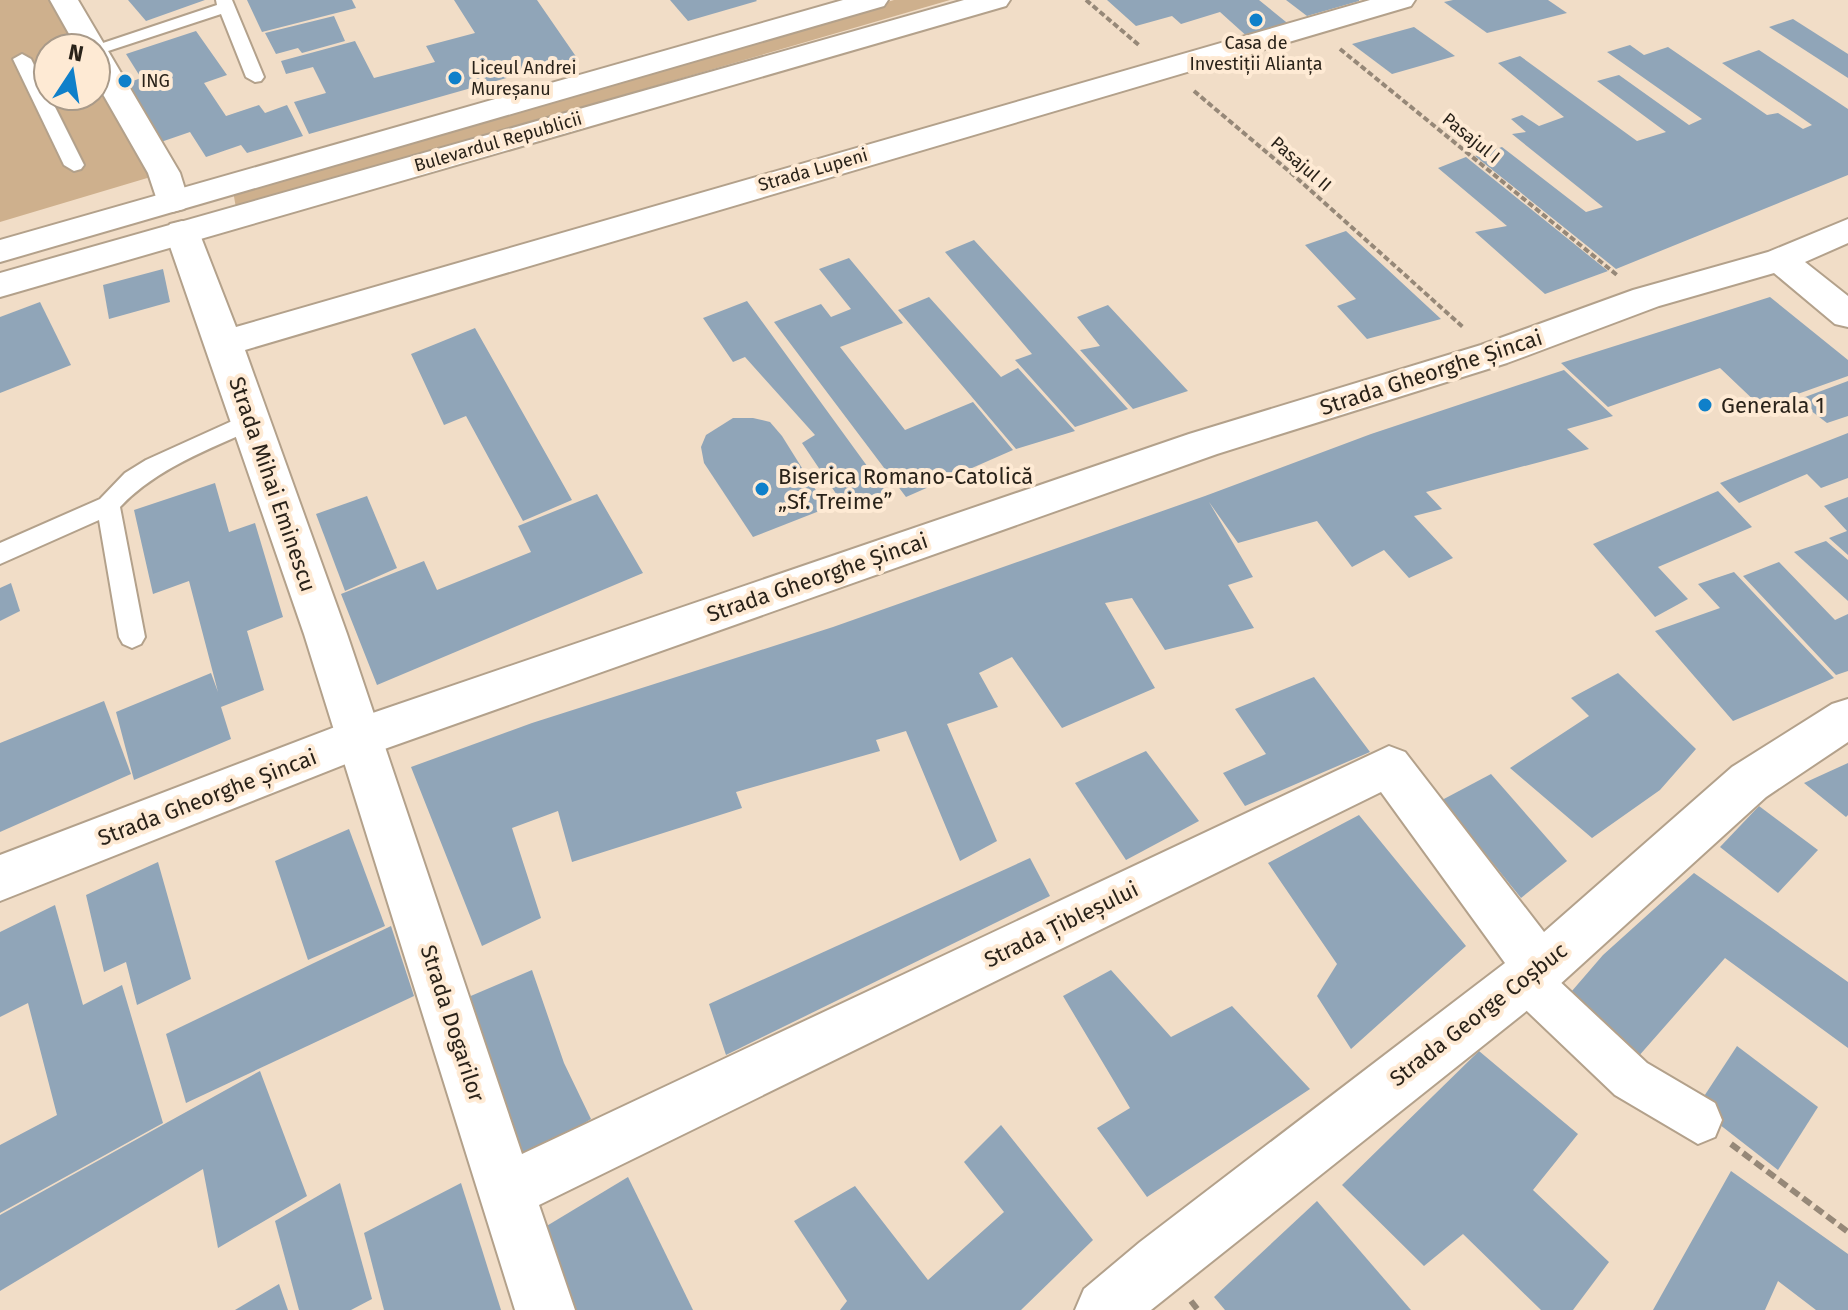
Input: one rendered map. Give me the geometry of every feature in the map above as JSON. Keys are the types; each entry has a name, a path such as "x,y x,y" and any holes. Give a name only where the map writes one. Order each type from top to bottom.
{"street":[{"name":"Strada Mihai Eminescu","path":"64,0 82,32"},
{"name":"Bulevardul Republicii","path":"0,285 177,217 874,0"},
{"name":"Bulevardul Republicii","path":"0,251 177,217 996,0"},
{"name":"Strada Lupeni","path":"225,343 1401,0"},
{"name":"Strada Mihai Eminescu","path":"112,85 164,173 361,737"},
{"path":"0,232 115,203 177,217"},
{"name":"Strada Gheorghe Șincai","path":"0,878 361,737 1189,449 1494,354 1646,298 1780,260 1848,230"},
{"path":"1780,260 1848,315"},
{"name":"Strada George Coșbuc","path":"1105,1310 1532,973 1749,782 1848,718"},
{"name":"Strada Dogarilor","path":"361,737 545,1310"},
{"name":"Strada Țibleșului","path":"506,1191 1389,766 1532,973"},
{"path":"1532,973 1631,1079 1698,1120"}],"lane":[{"path":"112,53 226,4 255,77"},
{"path":"22,59 32,75"},
{"path":"51,112 74,165"},
{"path":"0,554 108,505 133,479 154,466 252,420"},
{"path":"108,505 132,637"}],"path":[{"name":"Pasajul II","path":"1086,0 1290,172 1494,354"},
{"name":"Pasajul I","path":"1311,25 1646,298"},
{"path":"1698,1120 1848,1232"}],"shaded area":[{"path":"0,0 64,0 83,32 32,32 32,112 112,112 112,83 164,173 0,222"},
{"path":"894,0 950,0 236,208 233,191"}],"building":[{"path":"128,0 205,0 146,21"},
{"path":"247,0 352,0 356,8 262,32"},
{"path":"454,0 537,0 577,58 309,134 294,102 326,93 313,67 286,74 281,61 355,41 374,78 435,62 426,46 475,33"},
{"path":"670,0 756,0 757,1 688,21"},
{"name":"Casa de Investiții Alianța","path":"1107,0 1259,0 1291,26 1250,39 1220,12 1181,24 1172,16 1136,26"},
{"path":"1286,0 1359,0 1359,1 1307,16"},
{"path":"1548,0 1567,13 1487,33 1444,2"},
{"path":"334,16 345,41 302,53 298,48 276,54 265,33"},
{"path":"1793,19 1848,54 1848,78 1769,27"},
{"path":"1414,27 1455,56 1392,74 1352,44"},
{"path":"196,31 227,75 204,83 226,116 259,105 265,113 287,105 303,136 247,153 241,145 206,157 190,132 158,143 122,85 141,78 126,54"},
{"path":"1630,45 1644,55 1668,47 1767,115 1778,113 1803,129 1812,125 1722,63 1759,50 1848,109 1848,175 1616,269 1475,156 1502,147 1586,212 1603,207 1512,134 1526,132 1511,119 1522,115 1539,126 1564,117 1498,63 1520,56 1637,141 1666,132 1597,81 1619,75 1689,125 1702,119 1607,52"},
{"path":"1466,157 1608,271 1545,294 1475,232 1507,226 1438,168"},
{"path":"1346,231 1441,319 1367,339 1337,306 1356,299 1305,245"},
{"path":"974,240 1128,409 1075,427 1015,360 1032,354 945,252"},
{"path":"849,258 903,323 840,347 905,430 973,402 1013,450 906,497 774,322 821,304 831,317 851,309 819,269"},
{"path":"163,269 170,302 109,319 103,285"},
{"path":"929,297 1001,377 1018,368 1075,431 1016,449 898,310"},
{"path":"1770,297 1848,360 1848,376 1761,407 1720,368 1608,407 1561,363"},
{"path":"747,301 886,492 847,510 802,443 815,435 745,357 733,362 703,318"},
{"path":"40,302 71,365 0,393 0,317"},
{"path":"1108,305 1188,391 1133,409 1080,350 1100,346 1077,317"},
{"path":"475,328 572,500 523,521 466,416 444,425 411,354"},
{"path":"1564,370 1613,416 1567,429 1589,449 1426,492 1442,509 1414,516 1453,558 1409,578 1384,550 1352,567 1317,521 1238,543 1209,502 1253,577 1228,585 1254,628 1165,650 1132,598 1105,603 1155,688 1062,728 1012,657 979,673 998,707 947,724 997,841 960,861 906,731 876,740 880,751 736,792 742,808 572,862 558,811 512,828 541,918 482,946 411,767 532,723 833,627 1371,434"},
{"path":"1848,381 1848,416 1827,423 1797,400"},
{"path":"733,418 770,422 827,508 753,537 704,463 701,447 706,435"},
{"path":"1848,433 1848,478 1821,488 1807,474 1739,503 1720,483"},
{"path":"215,483 229,532 255,523 283,617 247,631 264,690 221,707 231,739 134,780 116,712 211,673 218,692 189,581 153,594 134,510"},
{"path":"1718,491 1752,527 1658,567 1688,599 1655,617 1593,544"},
{"path":"597,494 643,573 377,685 341,594 424,561 437,590 531,552 518,526"},
{"path":"367,496 397,568 345,591 316,514"},
{"path":"1848,497 1848,555 1829,538 1847,531 1824,506"},
{"path":"1826,541 1848,560 1848,601 1794,552"},
{"path":"1779,562 1835,620 1848,614 1848,671 1836,675 1743,576"},
{"path":"1734,572 1834,678 1733,721 1655,631 1720,608 1698,584"},
{"path":"11,583 20,611 0,621 0,588"},
{"path":"1618,673 1696,749 1660,790 1592,838 1510,768 1589,716 1571,698"},
{"path":"1314,677 1370,752 1245,806 1223,773 1266,754 1235,709"},
{"path":"104,701 131,774 0,832 0,743"},
{"path":"1146,751 1199,821 1126,860 1075,783"},
{"path":"1848,763 1848,815 1846,817 1804,783"},
{"path":"1491,774 1567,861 1521,898 1442,800"},
{"path":"1759,806 1818,850 1778,893 1720,847"},
{"path":"1359,815 1466,946 1351,1049 1317,996 1337,964 1268,863"},
{"path":"349,829 385,926 308,960 275,861"},
{"path":"1030,858 1050,896 726,1055 709,1004"},
{"path":"158,862 191,979 137,1005 126,962 104,972 86,895"},
{"path":"1694,873 1848,982 1848,1048 1725,958 1630,1066 1559,1006 1603,955"},
{"path":"55,905 83,1005 122,985 163,1123 0,1213 0,1145 57,1115 28,1003 0,1017 0,932"},
{"path":"391,926 414,996 186,1103 166,1034"},
{"path":"532,970 564,1063 591,1119 517,1165 466,998"},
{"path":"1111,970 1171,1037 1232,1006 1310,1089 1147,1197 1097,1128 1130,1108 1063,996"},
{"path":"1737,1046 1818,1107 1778,1170 1697,1107"},
{"path":"1479,1051 1578,1134 1533,1190 1609,1262 1573,1310 1541,1310 1463,1234 1424,1266 1342,1185"},
{"path":"260,1071 307,1196 218,1248 203,1169 0,1291 0,1215"},
{"path":"1001,1125 1093,1240 1021,1310 840,1310 847,1301 794,1221 855,1186 928,1280 1004,1212 964,1162"},
{"path":"1731,1171 1848,1254 1848,1310 1816,1310 1778,1281 1765,1310 1653,1310"},
{"path":"628,1177 693,1310 573,1310 540,1230"},
{"path":"340,1183 372,1299 351,1310 299,1310 275,1221"},
{"path":"461,1183 501,1310 384,1310 364,1233"},
{"path":"1317,1201 1411,1310 1225,1310 1214,1297"},
{"path":"279,1284 288,1310 235,1310"}],"place":[{"name":"Casa de Investiții Alianța","path":"1256,20"},
{"name":"Liceul Andrei Mureșanu","path":"455,78"},
{"name":"ING","path":"125,81"},
{"name":"Generala 1","path":"1705,405"},
{"name":"Biserica Romano-Catolică „Sf. Treime”","path":"762,489"}]}
